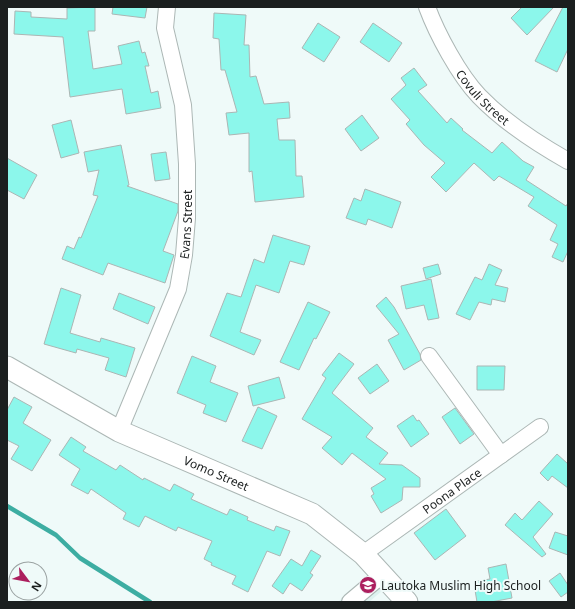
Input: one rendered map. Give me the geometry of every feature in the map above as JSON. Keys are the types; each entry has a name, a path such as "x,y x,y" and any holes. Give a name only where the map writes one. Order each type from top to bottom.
{"main road":[{"name":"Vomo Street","path":"7,367 119,431 312,514 363,554 407,602"}],"street":[{"name":"Evans Street","path":"119,431 178,289 184,255 187,218 187,180 183,105 165,28 167,7"},
{"name":"Covuli Street","path":"427,7 434,25 463,75 478,95 522,132 568,161"},
{"path":"429,356 501,455"},
{"name":"Poona Place","path":"363,554 540,427"},
{"path":"350,602 382,575"}],"shaded area":[{"name":"Lautoka Muslim High School","path":"370,573 384,589 369,602 338,602"}],"building":[{"path":"95,7 95,31 88,31 93,69 122,64 118,46 139,41 142,53 145,52 149,66 145,66 151,93 158,91 161,108 126,114 122,89 70,97 63,37 14,34 15,11 31,12 31,17 67,19 67,8"},
{"path":"113,7 147,7 145,18 112,14"},
{"path":"522,7 554,7 527,35 511,18"},
{"path":"563,7 568,7 568,49 557,72 535,61"},
{"path":"214,13 246,15 244,45 249,45 250,77 256,76 264,104 289,102 290,118 277,119 279,140 295,140 296,176 302,176 304,197 255,202 252,171 249,172 249,133 229,135 226,113 237,112 225,70 221,70 219,39 213,38"},
{"path":"318,23 340,37 324,62 302,48"},
{"path":"373,23 402,43 389,62 360,42"},
{"path":"414,68 427,85 418,91 447,123 451,118 463,129 462,130 492,153 502,142 523,161 534,167 526,180 566,206 568,203 568,251 563,262 552,257 558,244 550,240 557,225 528,206 534,197 499,176 494,181 474,163 446,192 431,177 445,163 424,145 406,124 410,120 391,99 406,85 401,78"},
{"path":"362,115 379,138 361,151 345,129"},
{"path":"71,120 79,153 61,158 52,125"},
{"path":"121,145 129,185 127,186 178,204 178,211 163,251 174,255 165,283 108,263 103,275 62,259 67,246 74,249 79,237 81,238 98,196 93,195 99,170 88,172 84,152"},
{"path":"166,152 170,179 155,181 151,154"},
{"path":"7,158 37,175 24,199 7,190"},
{"path":"365,189 401,202 392,228 368,219 366,225 346,218 354,198 361,201"},
{"path":"273,235 310,246 304,265 290,261 279,293 256,285 240,332 261,340 254,355 210,336 227,293 241,297 254,259 264,263"},
{"path":"438,264 441,274 426,279 423,268"},
{"path":"489,264 502,270 495,285 508,288 505,302 492,299 491,305 479,302 470,320 456,314 475,277 482,280"},
{"path":"431,279 439,318 428,320 424,305 406,309 401,286"},
{"path":"61,288 81,295 70,333 100,342 101,338 135,348 126,377 105,370 109,358 77,349 76,353 44,344"},
{"path":"119,293 155,307 148,324 113,309"},
{"path":"386,297 394,307 420,354 421,360 404,370 388,340 399,334 376,306"},
{"path":"308,302 330,312 316,339 314,338 299,370 280,362"},
{"path":"339,353 354,364 332,393 373,428 366,437 388,453 379,464 402,465 420,478 420,487 403,487 402,500 381,513 371,496 374,494 371,488 386,479 352,453 342,465 322,448 332,437 302,419 326,378 322,375"},
{"path":"192,356 216,366 210,382 238,393 226,422 203,413 206,405 177,393"},
{"path":"377,364 389,381 370,394 358,378"},
{"path":"477,366 505,366 504,390 477,390"},
{"path":"279,377 285,398 253,406 248,386"},
{"path":"14,397 32,407 23,423 51,440 32,471 11,459 19,446 7,440 7,410"},
{"path":"258,407 277,416 262,449 242,441"},
{"path":"455,408 474,434 460,444 442,417"},
{"path":"413,415 417,421 419,420 429,434 411,447 397,426"},
{"path":"71,437 86,447 83,451 116,470 120,465 143,480 144,478 170,491 174,484 194,494 191,499 227,515 230,509 248,517 247,520 274,531 276,526 290,531 280,556 267,551 248,592 232,584 236,576 211,565 212,563 204,559 212,541 178,527 176,531 145,516 139,527 123,519 126,513 91,489 88,494 71,485 80,469 59,455"},
{"path":"557,454 568,464 568,488 552,476 548,481 540,473"},
{"path":"539,501 553,514 533,537 546,554 542,557 505,525 515,513 522,520"},
{"path":"446,509 466,536 435,560 414,533"},
{"path":"555,532 568,536 568,555 549,548"},
{"path":"311,550 321,556 310,573 313,575 302,591 290,583 283,594 272,586 291,559 302,566"},
{"path":"506,564 512,598 491,602 477,602 475,590 478,589 477,581 490,579 488,568"},
{"path":"560,573 568,585 568,592 561,597 549,581"}],"waterway":[{"path":"7,506 56,535 80,558 150,602"}],"place":[{"name":"Lautoka Muslim High School","path":"368,585"}]}
